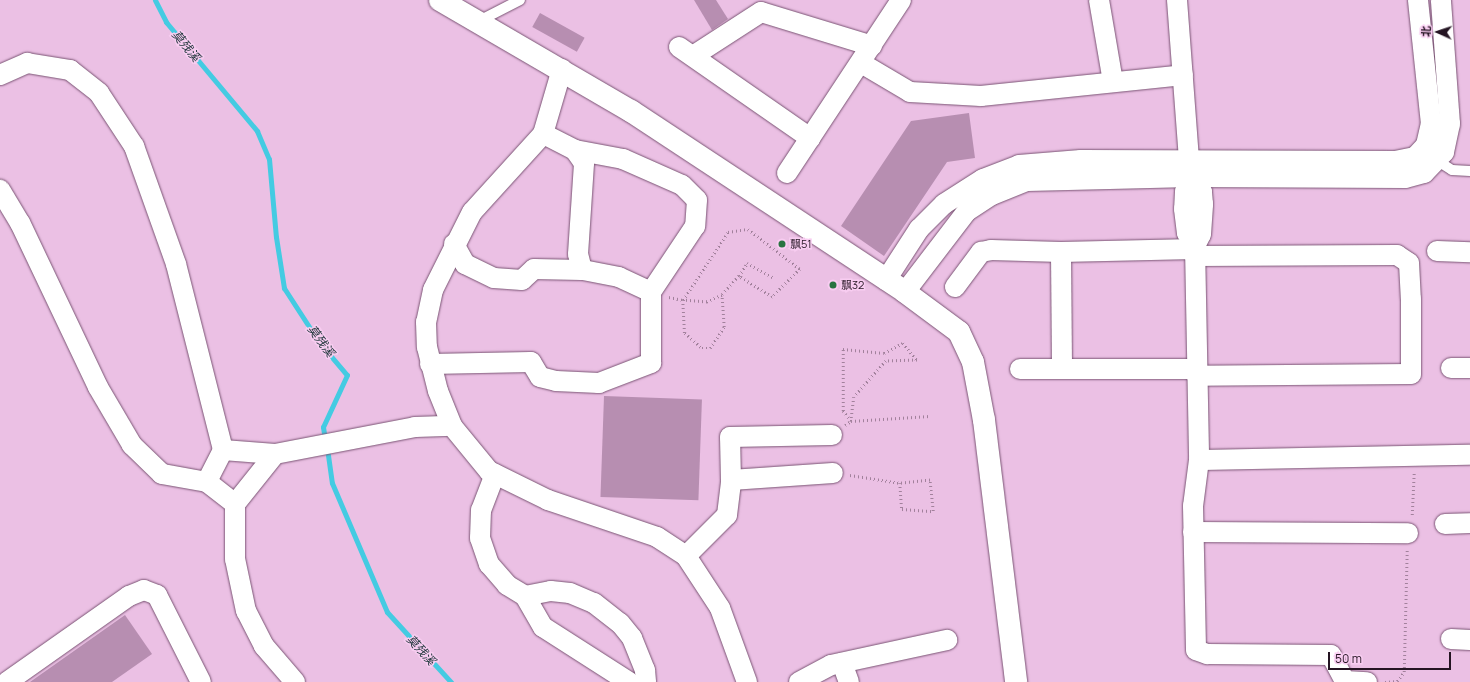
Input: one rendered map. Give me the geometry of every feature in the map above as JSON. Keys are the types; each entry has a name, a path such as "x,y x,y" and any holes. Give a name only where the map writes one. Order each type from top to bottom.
{"street":[{"path":"440,0 562,69 905,292 959,332 973,362 984,420 1016,682"},
{"path":"787,173 902,0"},
{"path":"1099,0 1113,82"},
{"path":"1177,0 1190,169 1185,192 1184,209 1187,233 1195,250 1199,460 1194,492 1193,532 1196,650 1207,654 1331,654 1345,681 1367,682"},
{"path":"905,292 955,224 981,201 1027,181 1190,169 1395,161 1415,157 1422,149 1431,124 1418,0"},
{"path":"886,280 919,230 939,209 983,179 1019,165 1080,160 1190,169 1405,178 1424,173 1444,152 1450,124 1441,0"},
{"path":"810,138 686,52 754,14 762,12 872,46"},
{"path":"0,75 27,63 70,70 99,94 134,146 176,264 223,450 207,482"},
{"path":"861,63 910,92 926,94 981,96 1183,75"},
{"path":"562,69 543,134 472,212 454,244 433,290 426,322 430,364 452,426 489,471 548,500 657,537 686,556 720,608 747,682"},
{"path":"430,364 531,362 540,377 556,381 599,383 651,363 651,292 695,226 698,200 682,184 623,159 575,150 543,134"},
{"path":"575,150 584,163 578,254 582,270"},
{"path":"0,190 20,223 98,387 132,445 162,474 207,482 235,504"},
{"path":"939,209 955,224"},
{"path":"454,244 465,264 494,278 522,280 534,269 582,270 619,277 651,292"},
{"path":"956,287 981,252 991,250 1061,252 1195,250 1397,255 1409,263 1411,299 1411,374 1020,369"},
{"path":"1437,251 1470,252"},
{"path":"1061,252 1062,369"},
{"path":"223,450 275,454 354,441 415,427 452,426"},
{"path":"686,556 727,515 731,480 730,437 832,435"},
{"path":"275,454 235,504 234,559 246,611 264,646 296,682"},
{"path":"1199,460 1470,455"},
{"path":"731,480 833,473"},
{"path":"495,474 481,510 480,538 490,564 507,585 525,596 543,627 629,682"},
{"path":"1445,524 1470,523"},
{"path":"1193,532 1408,533"},
{"path":"7,682 129,596 144,590 157,595 201,682"},
{"path":"525,596 551,592 570,592 594,603 620,623 632,638 645,670 646,682"},
{"path":"799,682 842,663 947,640"},
{"path":"842,663 849,682"}],"lane":[{"path":"479,21 520,0"},
{"path":"1422,149 1437,161 1452,170 1470,171"}],"path":[{"path":"722,295 724,327 710,348 702,348 685,333 683,300 728,232 748,229 800,269 772,297 739,276"},
{"path":"651,292 683,300 707,302 722,295 739,276 747,263 774,278"},
{"path":"903,343 917,360 886,361 854,398 851,420 843,411 843,349 884,353 903,343"},
{"path":"832,435 851,420 930,416"},
{"path":"1367,682 1397,682 1404,675 1408,533 1412,516 1415,456"},
{"path":"833,473 900,482 930,480 933,511 902,509 900,482"}],"building":[{"path":"694,0 716,0 728,19 712,30"},
{"path":"540,13 585,38 577,52 532,27"},
{"path":"969,113 975,158 947,162 884,256 841,226 911,121"},
{"path":"604,396 702,399 698,500 600,497"},
{"path":"125,615 152,654 112,682 30,682"}],"waterway":[{"name":"莫残溪","path":"155,0 166,22 257,131 269,159 276,237 284,288 319,342 347,375 323,427 325,440"},
{"name":"莫残溪","path":"327,448 332,483 387,612 451,682"}],"place":[{"name":"飘51","path":"782,244"},
{"name":"飘32","path":"833,285"}]}
